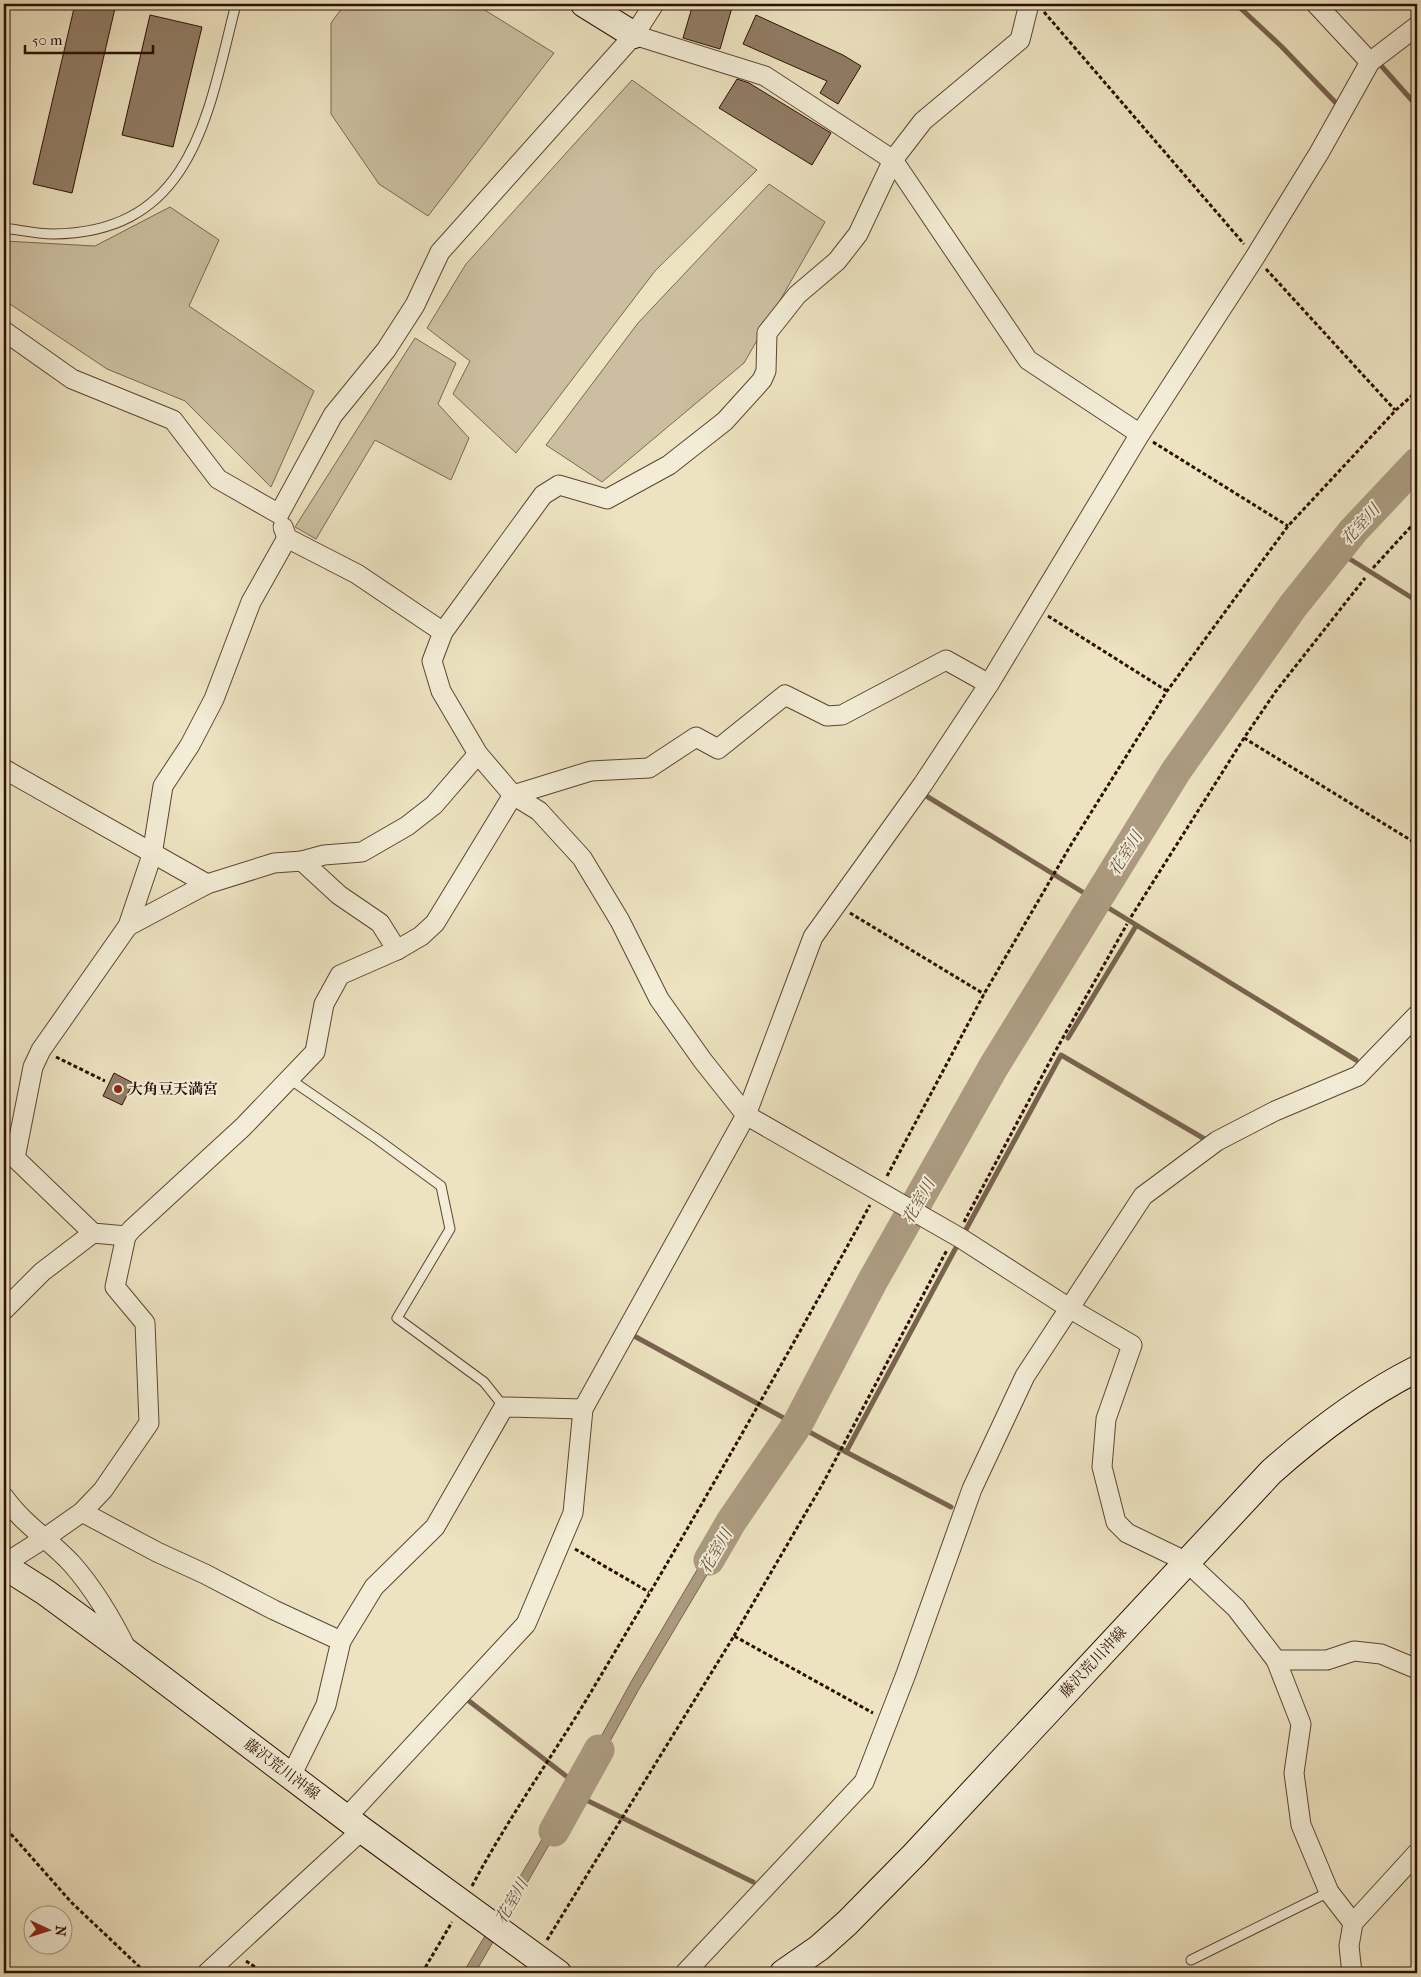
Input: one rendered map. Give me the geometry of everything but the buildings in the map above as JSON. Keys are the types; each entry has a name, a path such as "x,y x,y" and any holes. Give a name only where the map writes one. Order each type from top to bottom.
{"main road":[{"path":"584,4 634,35"},
{"name":"藤沢荒川沖線","path":"783,1973 818,1948 847,1923 914,1855 1271,1472 1344,1412 1372,1393 1417,1369"},
{"name":"藤沢荒川沖線","path":"4,1570 12,1572 45,1592 354,1824 558,1973"}],"street":[{"path":"279,514 333,416 386,350 415,305 440,252 634,35 654,4"},
{"path":"1316,4 1374,59"},
{"path":"1036,8 1020,40 923,121 894,160 858,234 837,261 797,295 767,334 766,371 762,380 725,421 669,465 607,499 559,485 543,495 443,632 432,661 441,691 478,754 513,795 539,812 582,858 620,920 659,999 702,1061 746,1115 962,1239 1069,1308 1132,1345 1106,1418 1102,1467 1116,1522 1127,1533 1187,1562 1236,1608 1276,1660 1301,1724 1294,1773 1301,1825 1329,1892 1353,1923"},
{"path":"207,1973 354,1824 526,1624 573,1513 583,1410 746,1115 813,937 923,784 989,684 1140,434 1255,257 1374,59 1417,26"},
{"path":"634,35 765,76 894,160 1028,360 1140,434"},
{"path":"4,331 72,379 173,420 218,479 279,514 287,538 357,574 443,632"},
{"path":"126,1236 93,1233 15,1158 33,1067 41,1050 128,926 152,854 163,786 190,745 214,699 251,602 287,538"},
{"path":"4,1564 82,1512 103,1490 149,1423 145,1323 116,1287 126,1236 243,1127 291,1080 315,1052 324,1004 340,974 397,950 421,936 435,923 513,795 591,771 649,768 696,737 718,749 784,695 827,716 842,715 946,660 989,684"},
{"path":"128,926 207,884 274,863 302,861 324,855 362,852 407,826 434,805 478,754"},
{"path":"4,769 207,884"},
{"path":"302,861 340,895 380,923 397,950"},
{"path":"685,1973 864,1782 888,1722 972,1489 1025,1376 1143,1196 1217,1141 1275,1111 1358,1076 1417,1015"},
{"path":"4,1310 42,1272 93,1233"},
{"path":"291,1776 326,1705 341,1641 374,1587 436,1527 504,1407 583,1410"},
{"path":"4,1497 29,1524 73,1565 105,1608 128,1653"},
{"path":"82,1512 157,1552 341,1641"},
{"path":"1276,1660 1327,1660 1354,1651 1381,1654 1417,1670"},
{"path":"1352,1973 1349,1946 1353,1923 1417,1853"}],"lane":[{"path":"4,228 51,234 83,232 104,227 127,218 148,206 181,171 194,147 210,105 236,4"},
{"path":"291,1080 377,1138 441,1186 450,1230 397,1318 484,1382 504,1407"},
{"path":"1191,1960 1329,1892"}],"path":[{"path":"1036,8 1255,257 1396,410"},
{"path":"422,1973 464,1904 496,1841 552,1755 756,1412 984,994 1049,882 1167,691 1288,526 1396,410 1417,391"},
{"path":"1140,434 1288,526"},
{"path":"1373,568 1417,520"},
{"path":"1131,917 1244,738 1276,691 1365,578"},
{"path":"1035,608 1167,691"},
{"path":"1244,738 1417,844"},
{"path":"836,905 984,994"},
{"path":"532,1954 734,1636 822,1485 949,1246 962,1239 964,1219 1127,924"},
{"path":"41,1050 105,1081"},
{"path":"561,1541 649,1592"},
{"path":"734,1636 888,1722"},
{"path":"4,1823 14,1838 72,1903 146,1973"}],"shaded area":[{"path":"345,4 475,4 554,53 428,216 379,184 331,114 331,23"},
{"path":"632,80 757,170 655,271 516,453 453,394 470,361 427,328 466,264"},
{"path":"769,184 825,222 744,363 602,482 546,445 638,323"},
{"path":"170,207 219,240 189,306 314,391 271,487 185,401 107,369 4,300 4,241 95,246"},
{"path":"415,338 456,363 438,404 469,438 451,480 375,440 316,539 295,527"}],"water":[{"path":"727,1519 736,1526 639,1689 584,1788 574,1786 631,1682"},
{"path":"570,1792 579,1793 475,1973 463,1973"}],"waterway":[{"path":"1236,4 1281,46 1336,103"},
{"path":"1377,61 1417,106"},
{"name":"花室川","path":"709,1560 731,1522 797,1425 872,1282 994,1066 1176,771 1293,606 1353,531 1417,463"},
{"path":"1337,551 1417,601"},
{"path":"928,797 1356,1060"},
{"path":"1068,1038 1136,926"},
{"path":"963,1235 1061,1055 1203,1138"},
{"path":"636,1337 846,1452 959,1242"},
{"path":"846,1452 951,1507"},
{"path":"469,1701 579,1786"},
{"name":"花室川","path":"554,1831 599,1750"},
{"path":"574,1794 753,1882"}],"place":[{"name":"大角豆天満宮","path":"118,1089"}]}
